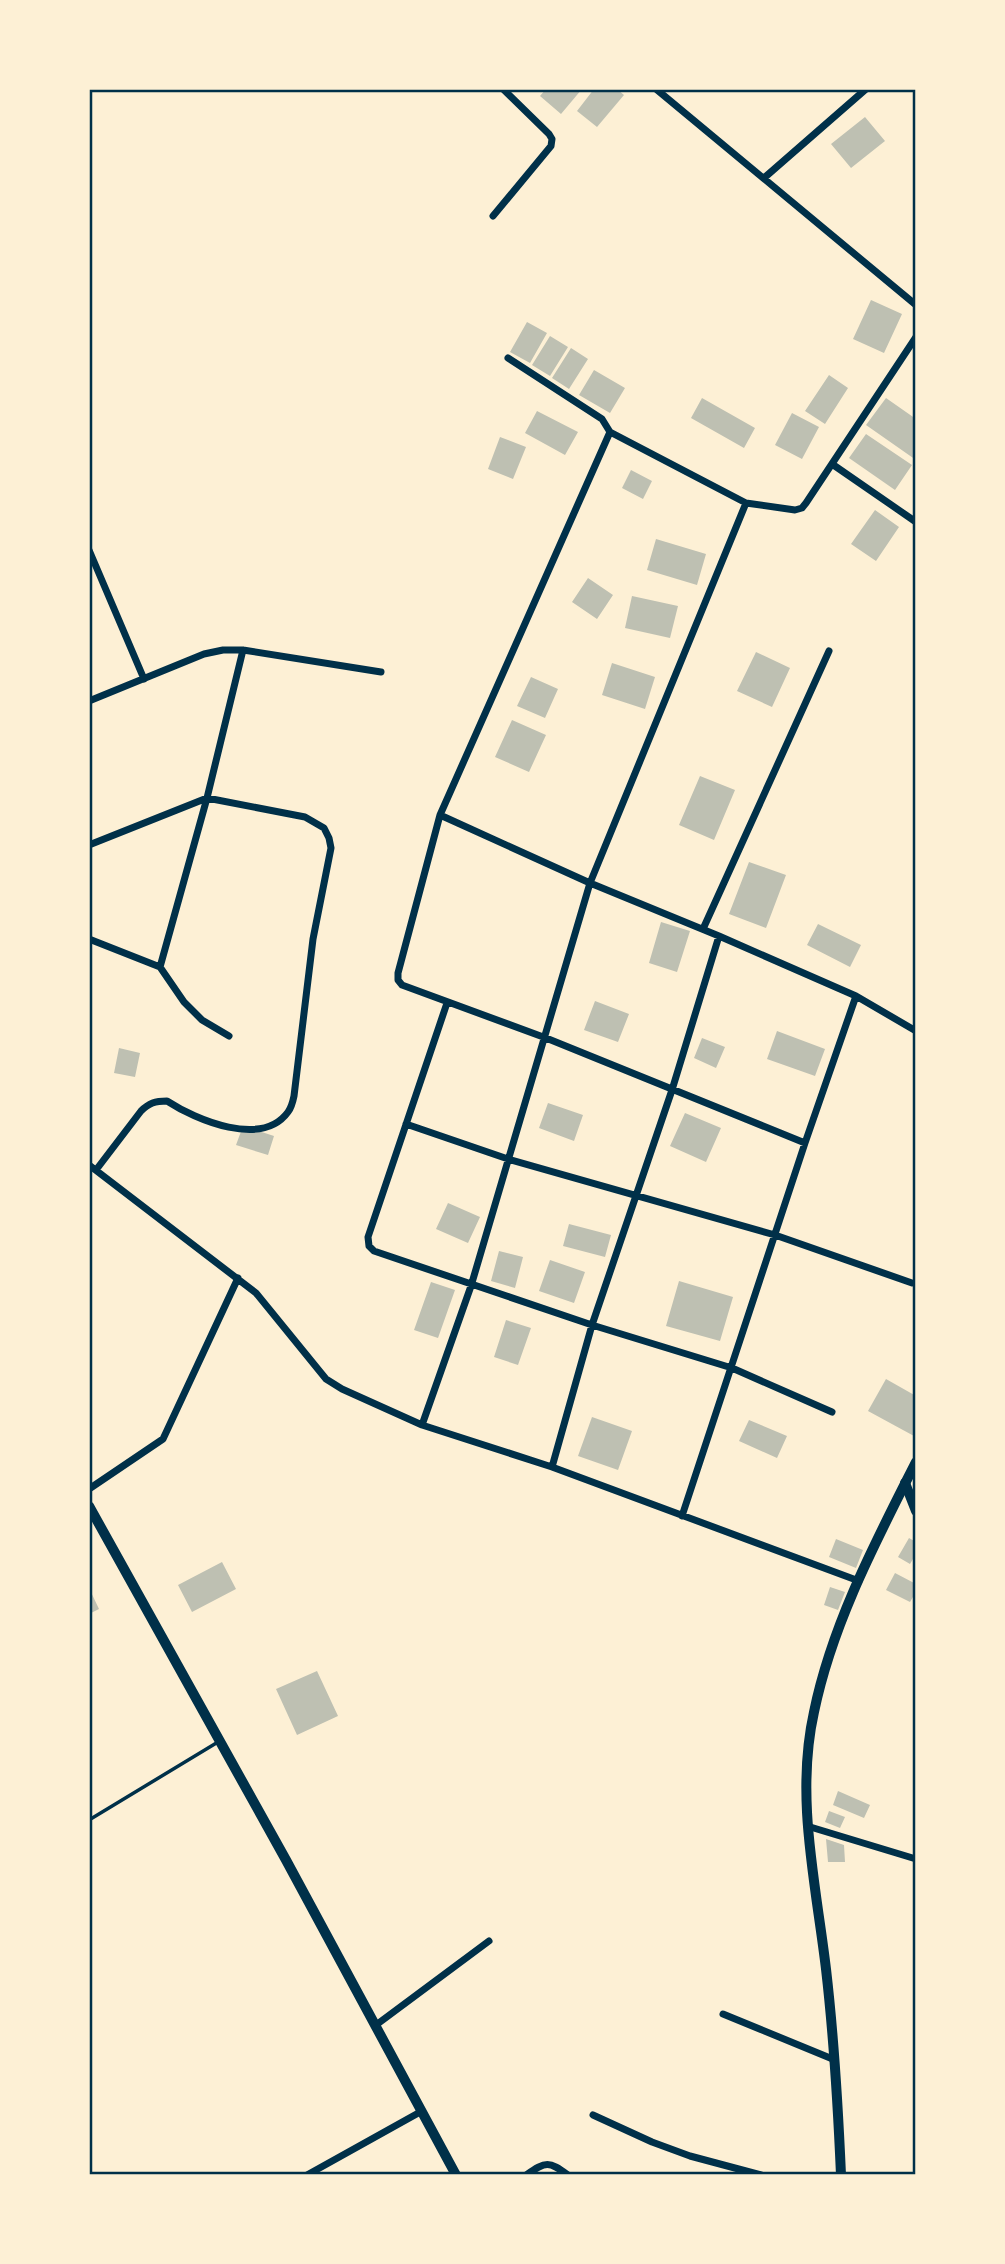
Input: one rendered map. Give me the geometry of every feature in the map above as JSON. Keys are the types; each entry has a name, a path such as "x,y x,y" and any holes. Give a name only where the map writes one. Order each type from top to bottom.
{"main road":[{"path":"841,2175 836,2061 807,1826 805,1786 814,1712 838,1630 916,1462"}],"street":[{"path":"493,216 551,146 552,139 503,89"},
{"path":"656,89 916,305"},
{"path":"764,178 866,89"},
{"path":"508,358 602,419 610,432 746,503 795,510 802,508 916,337"},
{"path":"610,432 440,815 398,980 402,985 546,1038 805,1143"},
{"path":"832,464 916,522"},
{"path":"422,1425 471,1286 590,883 746,503"},
{"path":"90,556 144,678"},
{"path":"89,701 204,654 223,650 243,650 381,672"},
{"path":"160,967 207,798 243,650"},
{"path":"703,929 829,651"},
{"path":"89,845 207,798 305,817 324,828 331,848 313,939 294,1096 289,1111 261,1128 242,1130 225,1127 175,1107 167,1101 149,1103 92,1167 256,1293 326,1379 342,1389 422,1425 552,1467 859,1581"},
{"path":"440,815 590,883 856,996 916,1031"},
{"path":"552,1467 592,1325 672,1090 719,936"},
{"path":"89,939 160,967 184,1002 202,1020 229,1036"},
{"path":"682,1516 856,996"},
{"path":"447,1003 368,1237 369,1246 374,1251 471,1286 732,1368 832,1412"},
{"path":"406,1124 508,1158 775,1235 912,1283"},
{"path":"89,1489 163,1439 238,1278"},
{"path":"905,1483 916,1511"},
{"path":"89,1506 456,2175"},
{"path":"807,1826 916,1859"},
{"path":"376,2025 489,1941"},
{"path":"723,2014 836,2061"},
{"path":"307,2175 422,2111"},
{"path":"593,2115 690,2156 761,2175"},
{"path":"526,2175 547,2164 554,2165 568,2175"}],"lane":[{"path":"89,1820 218,1742"}],"building":[{"path":"546,89 582,89 561,114 540,96"},
{"path":"594,89 617,89 624,95 597,127 577,111"},
{"path":"865,117 885,141 851,168 831,144"},
{"path":"871,300 902,314 884,353 853,339"},
{"path":"527,322 547,333 530,363 510,352"},
{"path":"550,336 568,347 550,376 532,365"},
{"path":"571,348 588,359 569,389 552,378"},
{"path":"594,370 625,388 610,413 579,395"},
{"path":"829,375 848,388 825,424 805,411"},
{"path":"702,398 755,428 744,448 691,418"},
{"path":"886,398 916,419 916,460 866,425"},
{"path":"537,411 578,432 565,455 525,433"},
{"path":"792,413 819,427 802,459 775,445"},
{"path":"866,434 912,465 895,490 849,458"},
{"path":"500,437 526,447 513,479 488,469"},
{"path":"631,470 652,481 643,499 622,488"},
{"path":"875,510 899,527 876,561 851,544"},
{"path":"656,539 706,554 697,585 647,570"},
{"path":"588,578 613,595 597,619 572,602"},
{"path":"632,596 678,606 670,638 625,628"},
{"path":"756,652 790,668 772,707 737,691"},
{"path":"612,663 655,677 645,709 602,695"},
{"path":"531,677 558,689 545,718 517,706"},
{"path":"512,720 546,735 529,772 495,757"},
{"path":"700,776 735,790 714,840 679,825"},
{"path":"749,862 786,875 766,928 729,914"},
{"path":"661,922 690,931 677,972 649,963"},
{"path":"818,924 861,945 850,967 807,945"},
{"path":"595,1001 629,1014 618,1042 584,1030"},
{"path":"777,1031 825,1049 815,1076 767,1059"},
{"path":"702,1038 725,1047 716,1068 694,1058"},
{"path":"119,1048 140,1053 135,1077 114,1073"},
{"path":"548,1103 583,1115 574,1141 539,1128"},
{"path":"685,1113 721,1128 706,1162 670,1146"},
{"path":"243,1126 274,1136 268,1155 236,1145"},
{"path":"448,1203 480,1217 468,1243 436,1229"},
{"path":"569,1224 611,1235 605,1257 563,1246"},
{"path":"499,1251 523,1257 515,1288 491,1281"},
{"path":"550,1260 585,1272 574,1303 539,1291"},
{"path":"679,1281 733,1297 720,1341 666,1326"},
{"path":"431,1282 455,1290 438,1338 414,1330"},
{"path":"506,1320 531,1328 518,1365 494,1357"},
{"path":"886,1379 916,1396 914,1436 868,1411"},
{"path":"592,1417 632,1431 618,1470 578,1456"},
{"path":"749,1420 787,1436 777,1458 739,1441"},
{"path":"909,1538 916,1542 916,1554 910,1564 898,1557"},
{"path":"836,1539 863,1550 856,1568 829,1557"},
{"path":"222,1562 236,1589 192,1612 178,1585"},
{"path":"895,1573 916,1584 916,1592 910,1602 886,1590"},
{"path":"830,1587 845,1592 838,1610 824,1605"},
{"path":"89,1588 99,1609 89,1614"},
{"path":"317,1671 338,1716 297,1735 276,1689"},
{"path":"838,1791 870,1805 864,1818 833,1805"},
{"path":"829,1811 845,1817 840,1828 825,1822"},
{"path":"826,1839 844,1845 845,1862 828,1862"}]}
